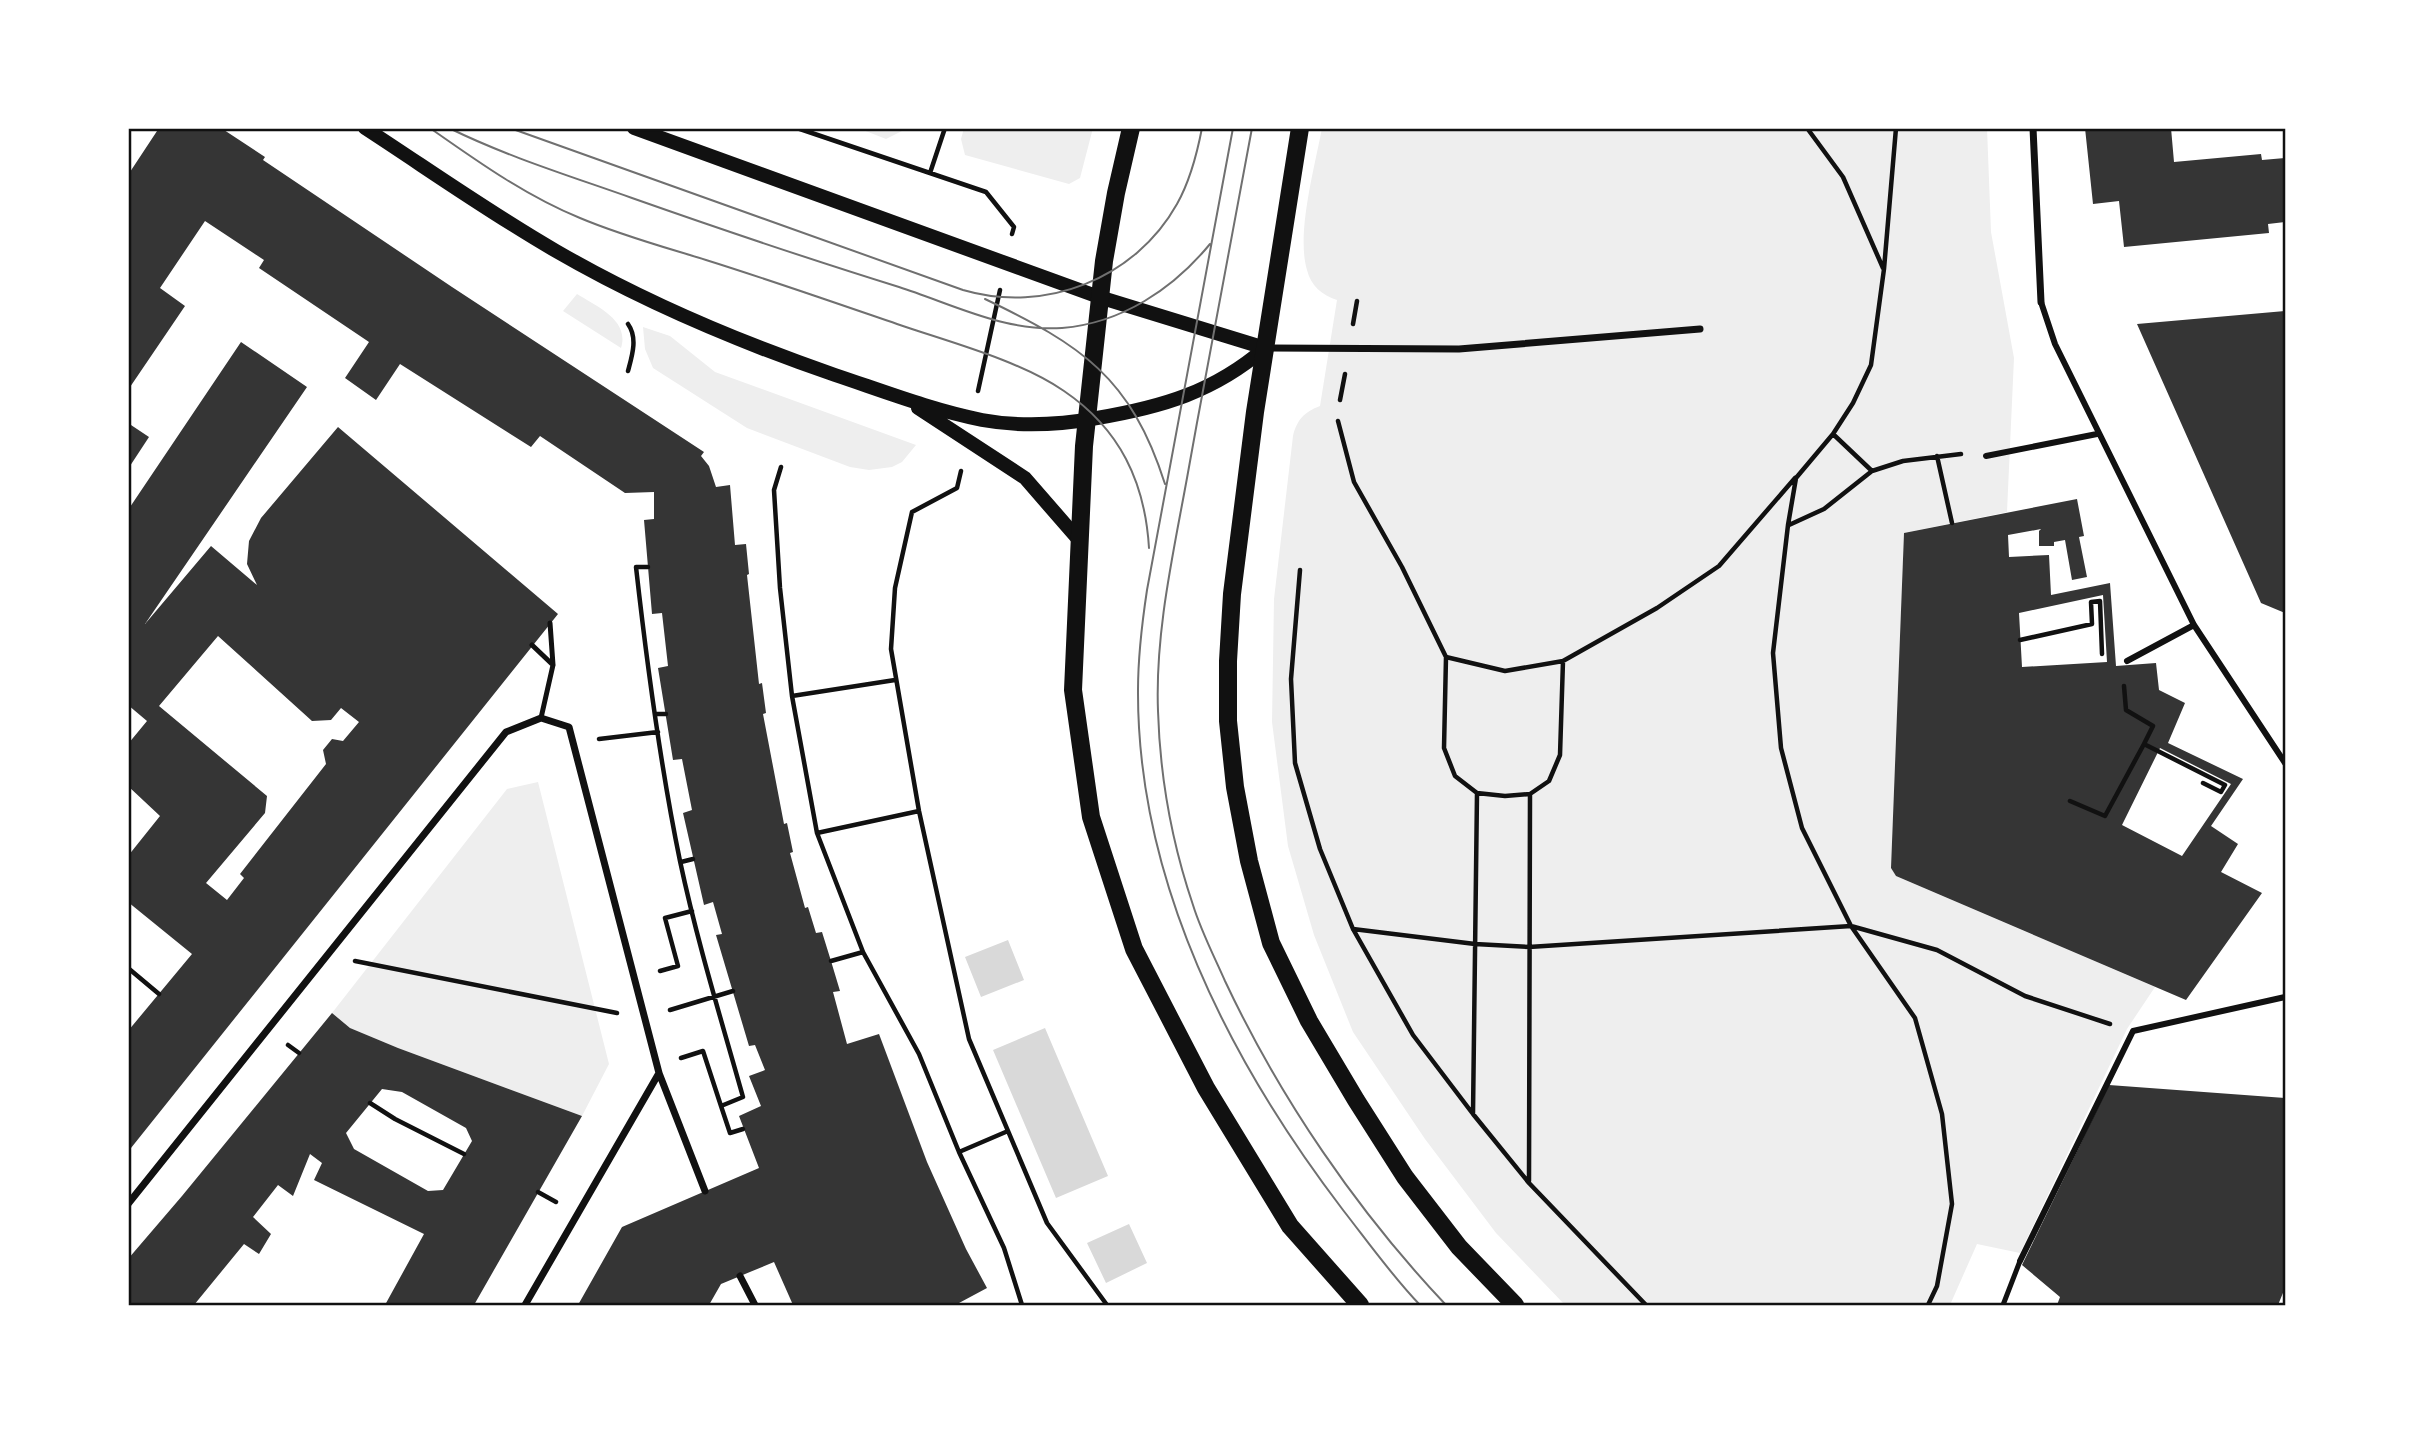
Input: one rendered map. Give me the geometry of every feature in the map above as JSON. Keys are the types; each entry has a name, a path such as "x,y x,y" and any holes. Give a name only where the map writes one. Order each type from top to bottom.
{"main road":[{"path":"365,128 482,205 582,266 774,354 903,398 973,417 1039,424 1086,420 1150,408 1193,394 1235,372 1265,348"},
{"path":"634,128 1099,297 1265,348"},
{"path":"1131,128 1112,212 1099,297 1086,420 1079,540 1073,690 1091,817 1133,948 1206,1088 1290,1226 1360,1305"},
{"path":"1300,128 1235,561 1228,661 1228,721 1232,761 1249,861 1271,943 1309,1021 1349,1089 1405,1177 1459,1247 1515,1305"},
{"path":"903,398 1003,461 1035,486 1079,540"}],"street":[{"path":"2033,128 2041,302 2055,344 2097,434 2194,625 2285,763"},
{"path":"1265,348 1460,349 1700,329"},
{"path":"1986,456 2097,434"},
{"path":"2127,661 2194,625"},
{"path":"128,1204 506,732 541,718 569,727 643,1019 659,1073 705,1191"},
{"path":"2020,1261 2130,1030 2285,997"},
{"path":"525,1305 659,1073"},
{"path":"740,1276 755,1305"}],"lane":[{"path":"541,718 553,665 550,623"},
{"path":"532,645 553,665"},
{"path":"2003,1305 2020,1261"}],"path":[{"path":"797,128 986,192 1014,227 973,417"},
{"path":"930,173 946,128"},
{"path":"1807,128 1843,177 1884,269"},
{"path":"1446,657 1505,671 1563,662 1657,608 1719,566 1796,478 1833,434 1853,403 1871,365 1884,269 1896,128"},
{"path":"1338,421 1354,482 1402,567 1446,657 1444,748 1455,776 1477,793 1505,796 1530,794 1549,780 1560,755 1563,662"},
{"path":"1833,434 1872,471"},
{"path":"968,441 957,488 912,512 895,588 891,649 895,680 919,811 969,1039 1047,1223 1107,1305"},
{"path":"1788,525 1824,509 1872,471 1903,461 1962,454"},
{"path":"1937,456 1952,523"},
{"path":"781,467 774,490 779,588 792,696 817,833 863,952 919,1054 959,1152 1004,1248 1022,1305"},
{"path":"1796,478 1773,653 1781,748 1802,828 1852,926 1915,1018 1942,1114 1952,1204 1937,1286 1928,1305"},
{"path":"648,567 636,567 657,732 692,911 743,1097 721,1106"},
{"path":"1300,570 1291,679 1295,762 1320,849 1353,929 1413,1035 1473,1114 1529,1182 1646,1305"},
{"path":"2020,640 2092,624 2091,602 2100,601 2102,662"},
{"path":"2070,801 2105,816 2153,726 2126,710 2123,678"},
{"path":"792,696 895,680"},
{"path":"654,714 666,714"},
{"path":"626,736 657,732"},
{"path":"2144,744 2225,785 2221,792 2203,783"},
{"path":"1473,1114 1477,793"},
{"path":"1529,1182 1530,794"},
{"path":"817,833 919,811"},
{"path":"681,862 693,859"},
{"path":"675,959 665,918 692,911"},
{"path":"1353,929 1475,944 1530,947 1852,926 1937,950 2025,996 2130,1030"},
{"path":"831,961 863,952"},
{"path":"327,956 643,1019"},
{"path":"128,968 159,994"},
{"path":"684,1006 733,991"},
{"path":"704,1057 730,1133 743,1129"},
{"path":"370,1103 395,1119 464,1154"},
{"path":"959,1152 1008,1131"}],"shaded area":[{"path":"858,128 908,128 886,139"},
{"path":"964,128 1093,128 1080,178 1069,184 965,155 961,139"},
{"path":"1322,128 1987,128 1991,232 2014,358 2007,512 1904,533 1891,868 1896,876 2155,987 2127,1029 2020,1253 1977,1244 1950,1305 1565,1305 1496,1233 1425,1139 1353,1032 1314,935 1288,846 1272,722 1274,599 1293,436 1302,417 1320,406 1337,300 1322,293 1314,285 1304,255 1305,219"},
{"path":"577,294 602,309 616,322 621,329 621,348 563,311"},
{"path":"643,327 670,336 715,372 916,445 902,462 892,467 869,470 850,467 747,428 653,368 645,349"},
{"path":"538,782 609,1064 582,1116 398,1048 350,1028 332,1013 507,789"},
{"path":"1008,940 1024,980 981,997 965,957"},
{"path":"1045,1028 1108,1176 1056,1198 993,1050"},
{"path":"1129,1224 1147,1263 1106,1283 1087,1243"}],"building":[{"path":"159,128 221,128 265,157 263,160 452,287 704,452 701,456 709,466 716,487 730,485 735,545 746,544 759,684 762,683 766,713 763,714 784,824 787,823 793,852 790,853 805,908 808,907 816,933 822,932 840,991 833,992 847,1044 879,1034 927,1162 966,1249 987,1288 959,1303 960,1305 793,1305 774,1262 721,1284 709,1305 578,1305 622,1227 759,1168 739,1116 761,1106 749,1076 765,1070 755,1045 749,1046 716,935 722,934 713,902 704,905 683,813 692,810 682,759 673,760 658,668 668,666 662,613 652,614 644,520 654,519 654,492 625,493 540,436 531,447 400,364 376,400 345,378 369,342 259,268 264,260 205,221 160,288 185,306 128,390 128,175"},
{"path":"2085,128 2171,128 2174,162 2261,154 2262,160 2285,158 2285,222 2268,224 2269,233 2124,247 2119,201 2093,204"},
{"path":"2285,311 2285,613 2261,603 2137,324"},
{"path":"241,342 307,387 145,624 211,546 257,585 247,564 249,541 261,518 338,427 558,614 131,1148 128,1145 128,1031 192,954 128,902 128,856 160,816 128,786 128,744 147,721 128,705 128,510","holes":["218,636 312,721 331,720 341,708 359,722 343,741 332,739 323,750 326,764 240,874 244,878 227,900 206,883 265,813 267,796 159,706"]},
{"path":"128,423 149,437 128,469"},
{"path":"2077,499 2084,536 2079,537 2087,577 2072,580 2065,540 2054,542 2054,546 2039,546 2041,529 2008,535 2009,557 2049,555 2051,595 2110,583 2116,666 2156,663 2159,690 2185,703 2168,743 2243,779 2211,826 2238,844 2221,872 2262,893 2186,1000 1896,876 1891,868 1904,533","holes":["2103,595 2107,662 2022,667 2019,613","2160,748 2231,784 2182,856 2122,825"]},
{"path":"332,1013 350,1028 398,1048 582,1116 474,1305 385,1305 424,1234 314,1180 322,1163 310,1154 293,1196 278,1185 253,1217 271,1234 259,1254 244,1244 194,1305 128,1305 128,1259","holes":["382,1089 402,1092 466,1128 472,1141 443,1190 428,1191 354,1149 346,1133"]},
{"path":"2109,1085 2285,1098 2285,1288 2278,1305 2057,1305 2060,1297 2022,1265"}],"tram line":[{"path":"430,128 521,189 580,218 983,353 1046,380 1084,406 1100,422 1126,459 1142,501 1149,548"},
{"path":"449,128 516,157 665,210 979,315 1020,326 1062,328 1084,325 1125,311 1163,289 1210,244"},
{"path":"510,128 963,290 994,296 1025,297 1056,293 1085,284 1112,270 1137,252 1159,230 1182,195 1202,128"},
{"path":"1233,128 1145,602 1138,678 1142,761 1154,831 1173,899 1198,966 1228,1031 1263,1093 1302,1153 1380,1259 1420,1305"},
{"path":"1252,128 1162,623 1158,711 1168,809 1179,858 1200,924 1225,981 1270,1068 1351,1192 1446,1305"},
{"path":"985,299 1049,332 1098,369 1136,416 1165,484"}]}
